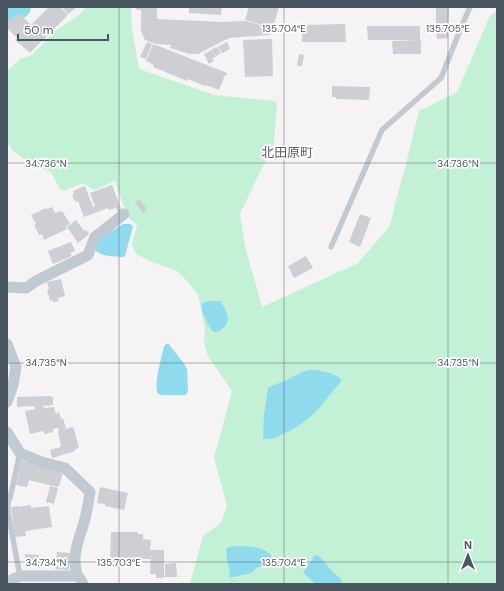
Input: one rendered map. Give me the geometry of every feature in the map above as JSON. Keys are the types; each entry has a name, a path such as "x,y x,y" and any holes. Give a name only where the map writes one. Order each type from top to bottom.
{"street":[{"path":"7,287 26,288 36,281 88,255 95,237 124,214"},
{"path":"7,344 16,367 13,385 7,402"},
{"path":"7,432 20,453 42,462 65,468 90,492 85,519 74,555 80,580 20,576 7,582"}],"lane":[{"path":"331,247 382,130 441,78 470,7"},
{"path":"20,453 8,502 8,513 20,576"}],"green space":[{"path":"86,7 131,7 132,29 139,69 214,95 275,101 277,106 274,143 240,214 245,246 262,307 358,263 390,226 419,111 457,92 490,16 497,11 497,584 189,584 203,536 221,523 227,505 214,458 232,391 208,356 204,343 205,328 198,295 177,271 149,261 135,253 132,245 137,225 128,217 115,181 94,190 83,183 64,191 59,188 51,172 36,167 13,151 7,142 7,71 20,59 32,55 55,31 78,16"}],"water":[{"path":"123,224 130,224 133,226 125,256 107,256 96,252 93,249 100,238"},
{"path":"220,301 227,314 228,318 226,325 218,332 213,332 202,311 202,303"},
{"path":"168,343 185,365 187,370 188,390 185,395 158,394 158,370 164,346"},
{"path":"310,370 330,373 341,379 341,382 319,408 301,424 274,438 263,438 264,414 268,388 302,372"},
{"path":"247,546 261,549 271,555 273,560 251,573 229,578 230,572 226,549 228,547"},
{"path":"315,555 322,559 342,580 341,584 316,584 303,573"}],"building":[{"path":"49,7 60,7 68,15 30,53 15,40 17,38 7,28 7,24 11,18 12,19 19,13 31,25"},
{"path":"62,7 77,7 68,14"},
{"path":"135,7 157,7 157,19 222,22 245,21 272,28 270,35 230,38 198,54 190,54 170,48 171,45 156,44 145,40 141,31 141,10 137,10"},
{"path":"189,7 222,7 221,15 189,13"},
{"path":"249,7 279,7 273,28 245,20"},
{"path":"436,7 449,7 448,25 436,25"},
{"path":"345,24 346,42 302,42 302,25"},
{"path":"367,26 420,26 420,40 368,40"},
{"path":"436,26 448,26 448,38 437,39"},
{"path":"272,39 273,76 245,77 243,40"},
{"path":"421,40 421,54 393,54 392,41"},
{"path":"147,42 152,44 146,59 140,57"},
{"path":"227,42 230,49 222,53 218,47"},
{"path":"153,44 161,47 154,65 146,61"},
{"path":"161,47 227,73 219,90 188,79 187,81 153,67"},
{"path":"217,47 221,53 216,56 212,49"},
{"path":"212,50 216,57 212,58 214,61 209,64 204,54"},
{"path":"299,54 304,55 302,66 297,66"},
{"path":"332,86 370,87 369,100 336,99 336,97 332,97"},
{"path":"112,185 122,211 118,213 116,208 109,210 108,208 84,217 78,201 76,202 74,200 72,195 74,195 73,191 85,186 93,207 95,206 90,193"},
{"path":"139,199 147,209 143,213 135,203"},
{"path":"52,207 55,213 62,211 70,224 66,226 67,229 44,240 42,234 39,235 34,225 36,224 31,215 46,208"},
{"path":"360,214 371,218 360,247 349,242"},
{"path":"76,220 84,231 87,231 89,234 78,243 67,227"},
{"path":"71,242 75,251 70,253 72,256 53,264 48,251"},
{"path":"306,256 313,268 294,278 288,266"},
{"path":"61,279 65,296 58,298 59,301 50,301 47,290 49,289 47,282"},
{"path":"17,397 53,397 53,405 43,406 44,408 54,407 56,414 59,412 61,419 63,418 66,429 72,427 74,429 79,448 75,449 75,451 52,458 50,450 61,447 58,428 53,429 53,432 45,434 43,431 30,434 25,411 35,409 34,406 17,407"},
{"path":"21,460 63,473 59,486 29,480 27,487 16,485"},
{"path":"50,486 58,488 54,504 46,502"},
{"path":"100,487 128,493 124,510 97,503"},
{"path":"31,505 31,508 49,506 52,527 25,531 26,536 15,537 11,507"},
{"path":"111,532 138,532 138,534 143,534 143,539 151,540 150,550 164,550 164,578 156,578 156,574 150,574 151,551 150,559 122,558 122,560 110,560"},
{"path":"57,552 70,553 69,570 55,569"},
{"path":"25,554 39,555 38,565 25,564"},
{"path":"176,563 177,577 165,577 165,564"}],"waterway":[{"path":"7,16 20,7"}],"district":[{"name":"北田原町","path":"287,152"}]}
